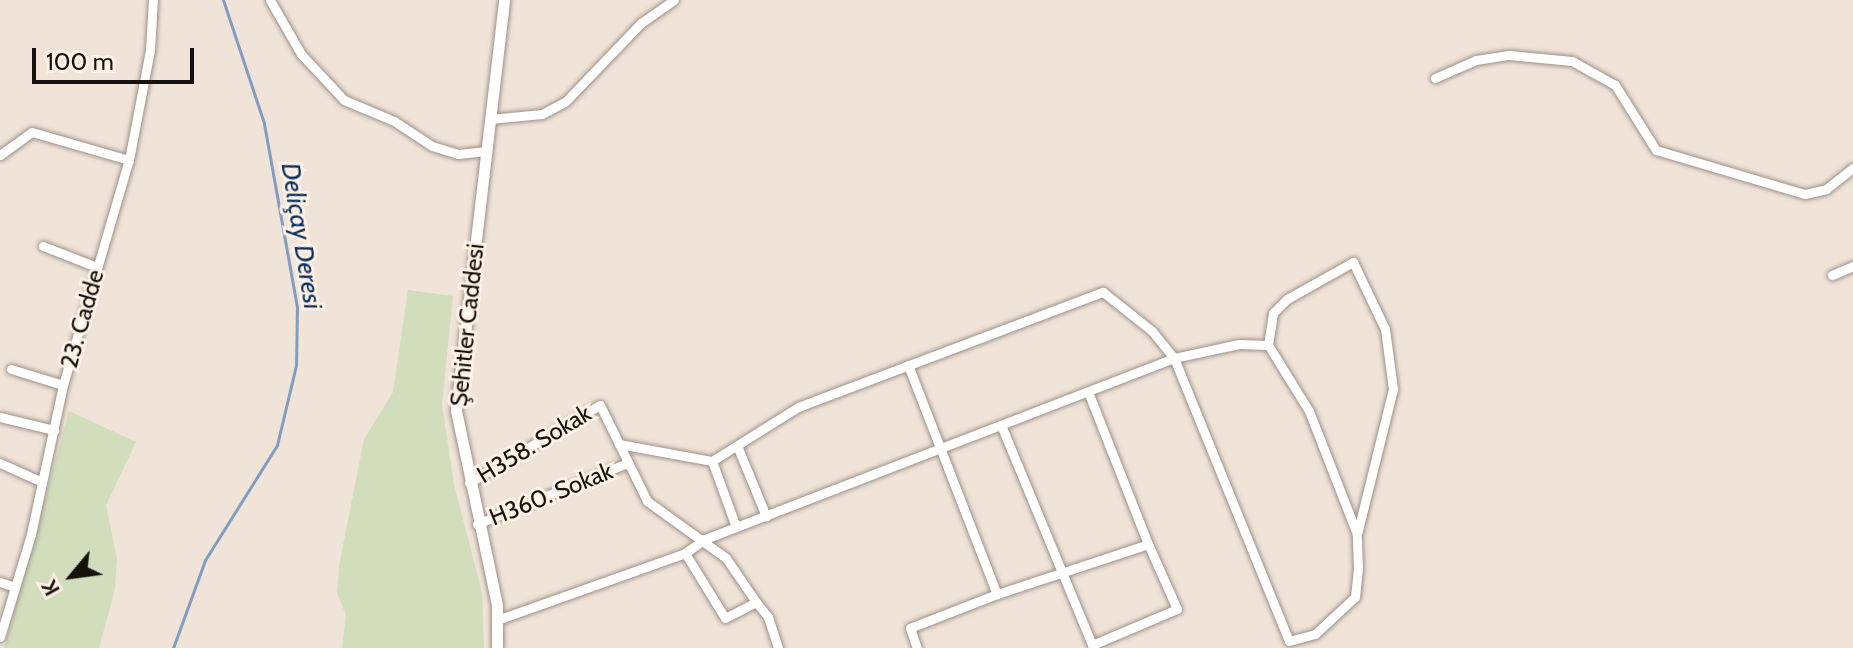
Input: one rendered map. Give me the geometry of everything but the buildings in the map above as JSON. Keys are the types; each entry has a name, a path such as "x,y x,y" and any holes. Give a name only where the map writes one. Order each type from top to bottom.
{"street":[{"name":"23. Cadde","path":"0,637 42,482 63,385 129,160 150,50 153,0"},
{"path":"270,0 301,54 344,100 394,121 432,146 458,154 487,151"},
{"name":"Şehitler Caddesi","path":"497,648 497,620 456,410 504,0"},
{"path":"490,119 542,114 565,102 641,23 674,0"},
{"path":"1435,78 1476,60 1509,55 1572,61 1615,85 1656,150 1805,194 1826,189 1853,168"},
{"path":"0,155 32,132 129,160"},
{"path":"43,246 97,267"},
{"path":"778,648 768,617 726,558 705,539 664,517 625,464 619,444 712,461 738,448 765,424 798,407 1103,292 1152,331 1174,358 1289,641 1315,634 1355,597 1357,534 1393,389 1385,329 1353,262 1280,306 1273,313 1268,345 1309,411 1357,534"},
{"path":"1832,275 1853,266"},
{"path":"497,620 685,553 705,539 1174,358 1239,344 1268,345"},
{"path":"908,365 997,594"},
{"path":"11,369 63,385"},
{"path":"1001,425 1092,645 1177,609 1088,392"},
{"name":"H358. Sokak","path":"469,483 600,405 619,444"},
{"path":"0,417 54,430"},
{"path":"738,448 766,516"},
{"path":"712,461 736,527"},
{"path":"0,463 42,482"},
{"name":"H360. Sokak","path":"477,524 625,464"},
{"path":"917,648 910,628 997,594 1148,544"},
{"path":"685,553 725,618 756,602"},
{"path":"0,582 15,587"}],"green space":[{"path":"408,290 453,296 442,405 454,484 482,593 484,648 342,648 346,615 337,593 339,566 364,439 393,392"},
{"path":"69,411 136,442 106,505 117,559 115,589 99,648 4,648"}],"waterway":[{"name":"Deliçay Deresi","path":"173,648 205,560 277,445 296,365 297,307 264,123 223,0"}]}
